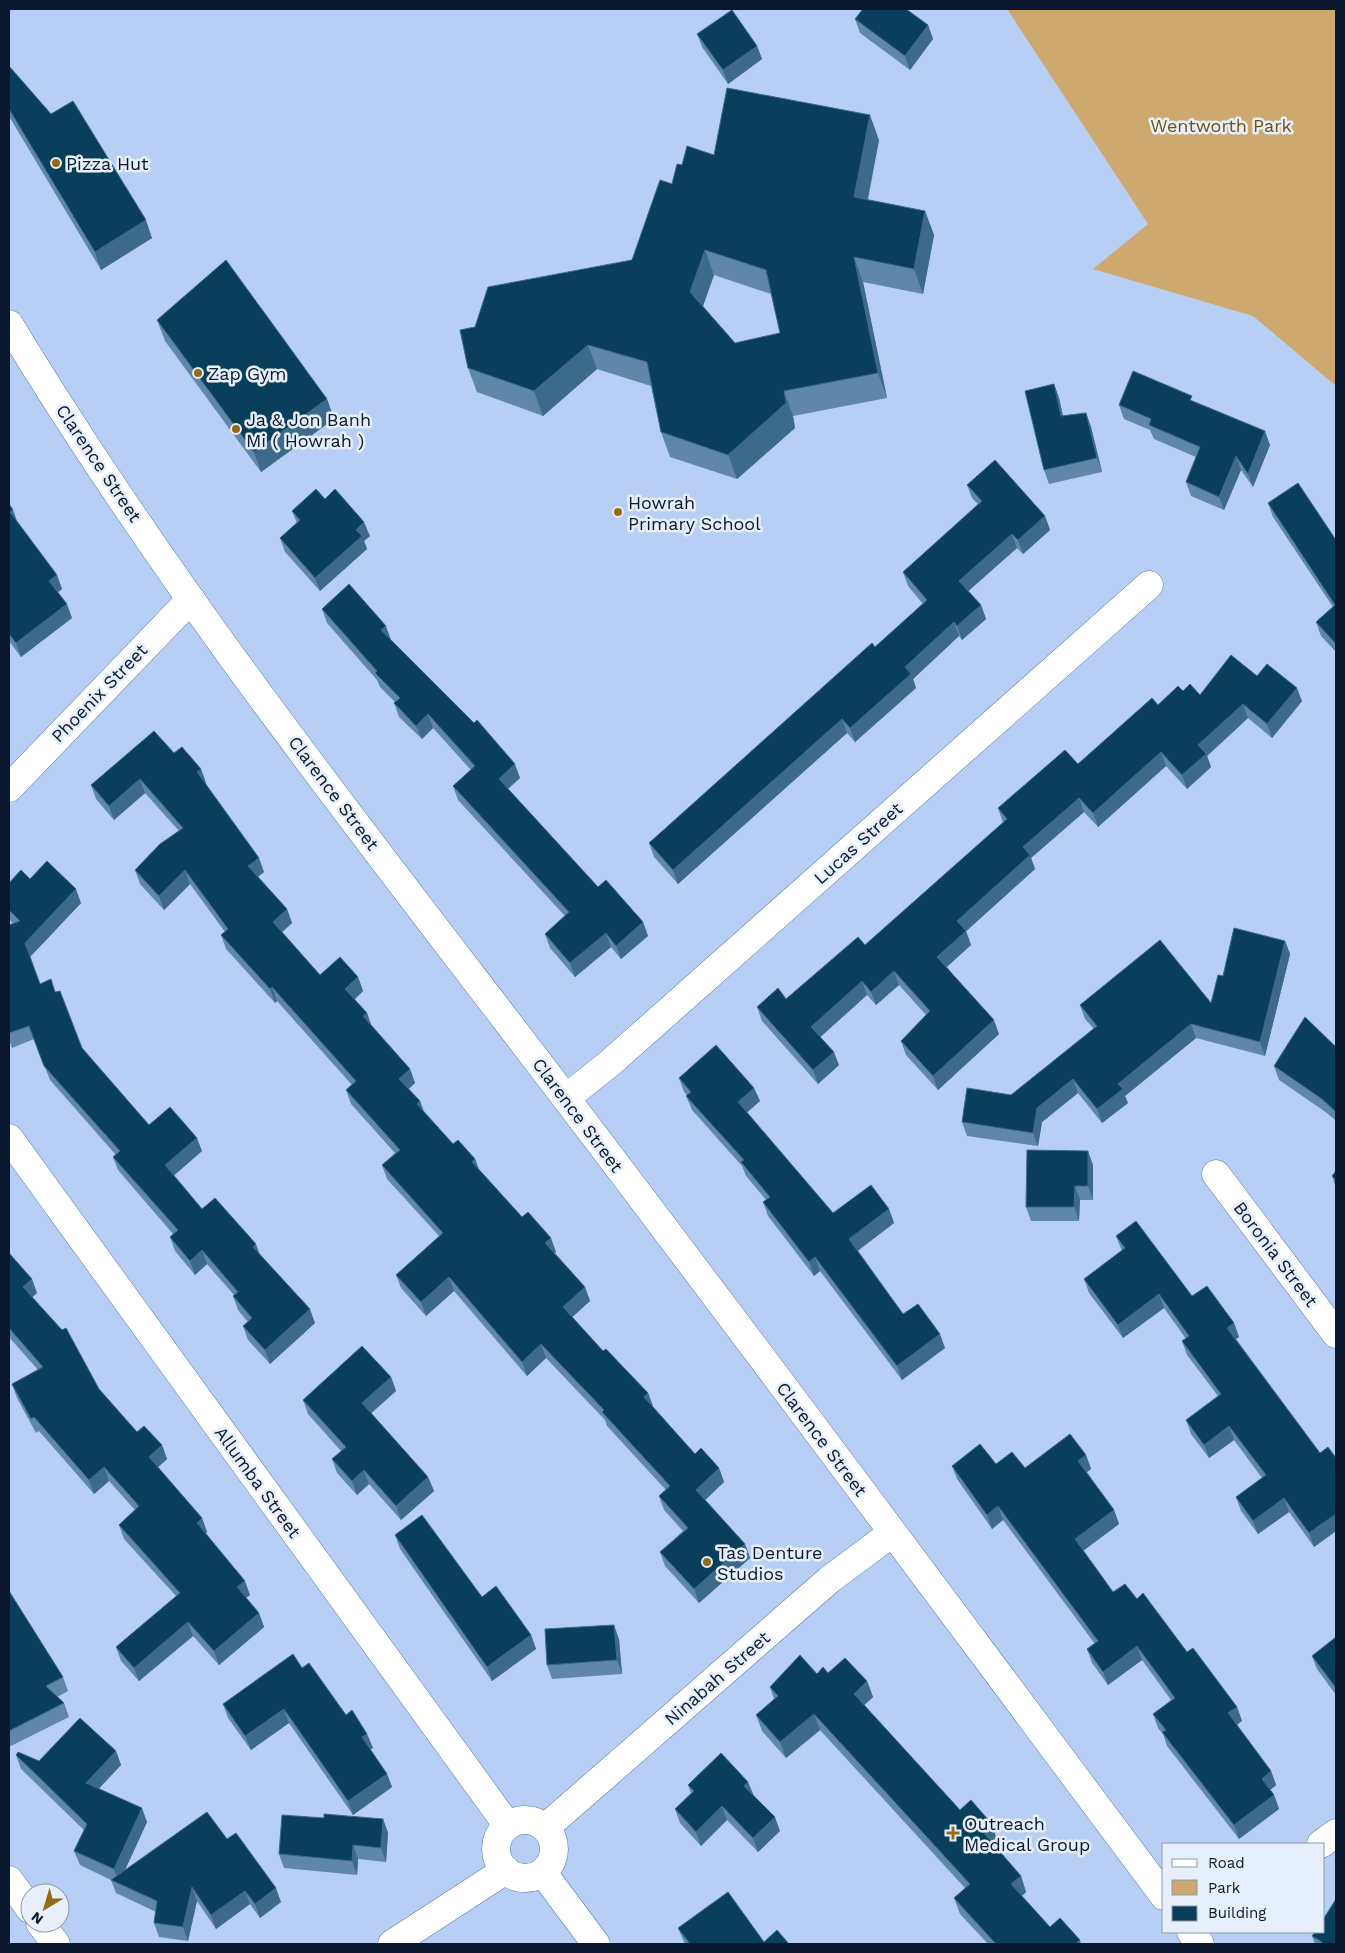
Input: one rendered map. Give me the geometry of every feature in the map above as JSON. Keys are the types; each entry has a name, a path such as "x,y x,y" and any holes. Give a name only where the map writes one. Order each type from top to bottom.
{"street":[{"name":"Clarence Street","path":"9,324 42,378 190,599 314,768 566,1098 1162,1893"},
{"name":"Lucas Street","path":"566,1098 610,1063 1149,585"},
{"name":"Phoenix Street","path":"9,788 190,599"},
{"name":"Allumba Street","path":"9,1138 508,1826"},
{"name":"Boronia Street","path":"1216,1174 1336,1334"},
{"name":"Ninabah Street","path":"545,1828 829,1580 892,1533"},
{"path":"523,1820 539,1823 545,1828 554,1846 550,1865 543,1872 528,1878 512,1875 506,1870 497,1856 497,1848 502,1832 508,1826 523,1820"},
{"path":"1322,1843 1336,1833"},
{"path":"392,1944 506,1870"},
{"path":"543,1872 596,1944"},
{"path":"9,1880 20,1895"},
{"path":"48,1933 56,1944"}],"green space":[{"name":"Wentworth Park","path":"1007,9 1336,9 1336,386 1253,316 1093,269 1148,224"}],"building":[{"path":"863,9 906,9 928,25 905,56 855,19"},
{"path":"732,10 757,46 723,70 697,34"},
{"path":"9,66 51,114 73,101 146,220 95,252 9,109"},
{"path":"727,88 870,115 854,197 925,211 914,269 854,257 878,373 784,391 786,403 728,455 661,432 647,362 588,345 534,391 468,368 460,330 475,327 488,287 632,260 660,180 672,184 677,164 682,165 687,146 714,155","holes":["705,250 766,270 780,333 735,343 690,292"]},
{"path":"226,260 327,399 254,452 157,320"},
{"path":"1133,371 1192,396 1190,400 1265,431 1248,474 1236,456 1219,497 1186,482 1200,447 1149,425 1151,419 1119,405"},
{"path":"1054,384 1061,416 1086,413 1097,458 1044,470 1025,391"},
{"path":"995,460 1045,516 1018,540 1012,534 959,581 981,605 957,626 954,622 905,667 911,674 850,728 842,719 673,870 649,843 872,643 875,647 927,600 903,572 982,501 967,485"},
{"path":"1298,483 1336,540 1336,644 1316,622 1335,605 1268,503"},
{"path":"316,489 325,499 335,489 364,522 356,530 362,536 315,578 280,538 300,520 292,511"},
{"path":"9,504 13,510 10,512 57,575 49,581 67,604 16,643 9,634"},
{"path":"349,584 386,626 381,630 474,723 477,720 515,764 499,779 598,887 606,880 643,922 616,946 606,933 570,963 545,934 569,912 453,786 475,766 428,714 416,726 394,703 400,698 375,673 377,671 322,609"},
{"path":"1231,655 1257,676 1267,664 1297,688 1267,724 1243,704 1198,745 1206,754 1182,775 1161,752 1093,813 1079,798 1023,847 1030,855 957,921 966,931 937,957 994,1020 933,1076 901,1041 930,1011 894,971 871,992 862,981 811,1027 834,1052 813,1070 757,1007 778,988 786,999 858,937 865,945 1007,819 998,808 1065,750 1078,764 1152,698 1158,705 1178,686 1183,691 1190,684 1200,695"},
{"path":"154,731 174,753 182,747 201,769 197,772 259,858 248,866 287,909 273,922 320,975 340,957 358,977 345,989 367,1013 363,1016 410,1069 399,1079 420,1101 417,1104 453,1144 458,1140 475,1159 472,1162 522,1217 528,1212 551,1238 545,1243 585,1287 563,1307 603,1351 606,1349 648,1393 644,1397 695,1454 701,1448 719,1468 696,1490 745,1544 694,1589 660,1552 688,1528 659,1496 670,1486 602,1412 604,1410 541,1344 522,1362 449,1277 421,1302 396,1275 443,1233 382,1165 400,1150 346,1090 356,1081 272,987 270,989 221,935 228,929 185,870 159,896 135,870 160,844 183,828 140,779 109,806 91,785"},
{"path":"47,861 76,889 25,943 40,984 51,979 55,992 60,991 82,1048 149,1125 170,1107 197,1138 165,1165 202,1209 215,1198 256,1244 253,1247 310,1309 265,1350 243,1326 252,1318 233,1296 238,1292 202,1250 190,1261 170,1237 178,1230 113,1157 120,1151 44,1066 29,1026 9,1033 9,925 20,921 9,910 9,883 21,870 30,879"},
{"path":"1234,928 1285,941 1260,1042 1191,1024 1118,1084 1123,1089 1097,1109 1073,1079 1037,1108 1033,1133 962,1122 967,1088 1011,1095 1097,1026 1080,1005 1160,940 1211,1003 1218,975 1223,976"},
{"path":"1305,1017 1336,1047 1336,1112 1322,1099 1274,1066"},
{"path":"716,1045 754,1088 738,1102 833,1213 871,1185 889,1209 849,1239 903,1314 918,1304 940,1334 897,1366 815,1257 809,1262 763,1202 770,1197 741,1162 744,1160 686,1096 691,1092 679,1078"},
{"path":"1027,1150 1088,1151 1088,1186 1075,1186 1074,1207 1026,1207"},
{"path":"1336,1171 1336,1180 1332,1176"},
{"path":"1136,1221 1192,1296 1207,1286 1234,1323 1227,1328 1320,1453 1328,1447 1336,1458 1336,1514 1309,1533 1284,1498 1253,1521 1236,1497 1266,1475 1229,1426 1204,1445 1186,1420 1221,1394 1182,1341 1189,1336 1159,1294 1118,1325 1084,1279 1125,1248 1116,1236"},
{"path":"9,1253 32,1279 23,1287 62,1330 66,1328 99,1389 137,1432 144,1426 162,1445 149,1457 202,1518 197,1523 245,1581 237,1587 259,1613 214,1651 188,1622 134,1668 116,1647 180,1593 119,1525 139,1506 104,1467 89,1480 34,1417 31,1419 12,1384 43,1367 9,1328"},
{"path":"362,1346 391,1377 362,1403 428,1477 396,1506 364,1470 352,1481 332,1459 346,1447 303,1400"},
{"path":"1070,1434 1086,1455 1078,1461 1114,1510 1075,1539 1113,1592 1125,1584 1137,1599 1143,1593 1187,1652 1193,1648 1237,1707 1228,1713 1271,1771 1262,1779 1274,1795 1234,1825 1162,1732 1166,1730 1153,1714 1175,1698 1137,1646 1103,1672 1087,1649 1098,1641 998,1506 987,1515 952,1466 980,1444 996,1464 1012,1452 1025,1468"},
{"path":"422,1515 482,1597 496,1586 531,1635 487,1667 395,1535"},
{"path":"9,1591 63,1677 46,1686 64,1703 9,1731"},
{"path":"614,1625 617,1660 547,1665 545,1629"},
{"path":"1336,1637 1336,1688 1312,1656"},
{"path":"293,1654 302,1668 309,1663 346,1715 352,1710 367,1734 362,1737 387,1774 348,1801 284,1709 245,1736 223,1704"},
{"path":"800,1655 817,1674 823,1667 828,1673 845,1658 867,1681 854,1694 960,1810 971,1800 991,1823 982,1831 1021,1876 1011,1884 1050,1927 1060,1918 1080,1940 1075,1944 996,1944 954,1898 970,1884 814,1714 780,1742 756,1715 778,1696 770,1687"},
{"path":"80,1718 116,1751 86,1783 142,1808 114,1869 74,1851 87,1824 16,1755 18,1752 39,1761"},
{"path":"721,1753 748,1782 744,1786 775,1817 753,1838 722,1806 696,1832 675,1809 694,1791 688,1785"},
{"path":"207,1812 227,1839 236,1833 276,1888 255,1904 245,1891 211,1915 192,1887 183,1927 154,1923 157,1901 111,1880"},
{"path":"324,1814 383,1819 381,1848 353,1845 352,1861 279,1854 282,1815 324,1818"},
{"path":"728,1892 764,1942 777,1930 789,1944 690,1944 678,1928"},
{"path":"1336,1899 1336,1944 1321,1944 1322,1942 1312,1936 1314,1933 1325,1933 1325,1916"}],"place":[{"name":"Pizza Hut","path":"56,163"},
{"name":"Zap Gym","path":"198,373"},
{"name":"Ja & Jon Banh Mi ( Howrah )","path":"236,429"},
{"name":"Howrah Primary School","path":"618,512"},
{"name":"Tas Denture Studios","path":"707,1562"},
{"name":"Outreach Medical Group","path":"953,1833"}]}
